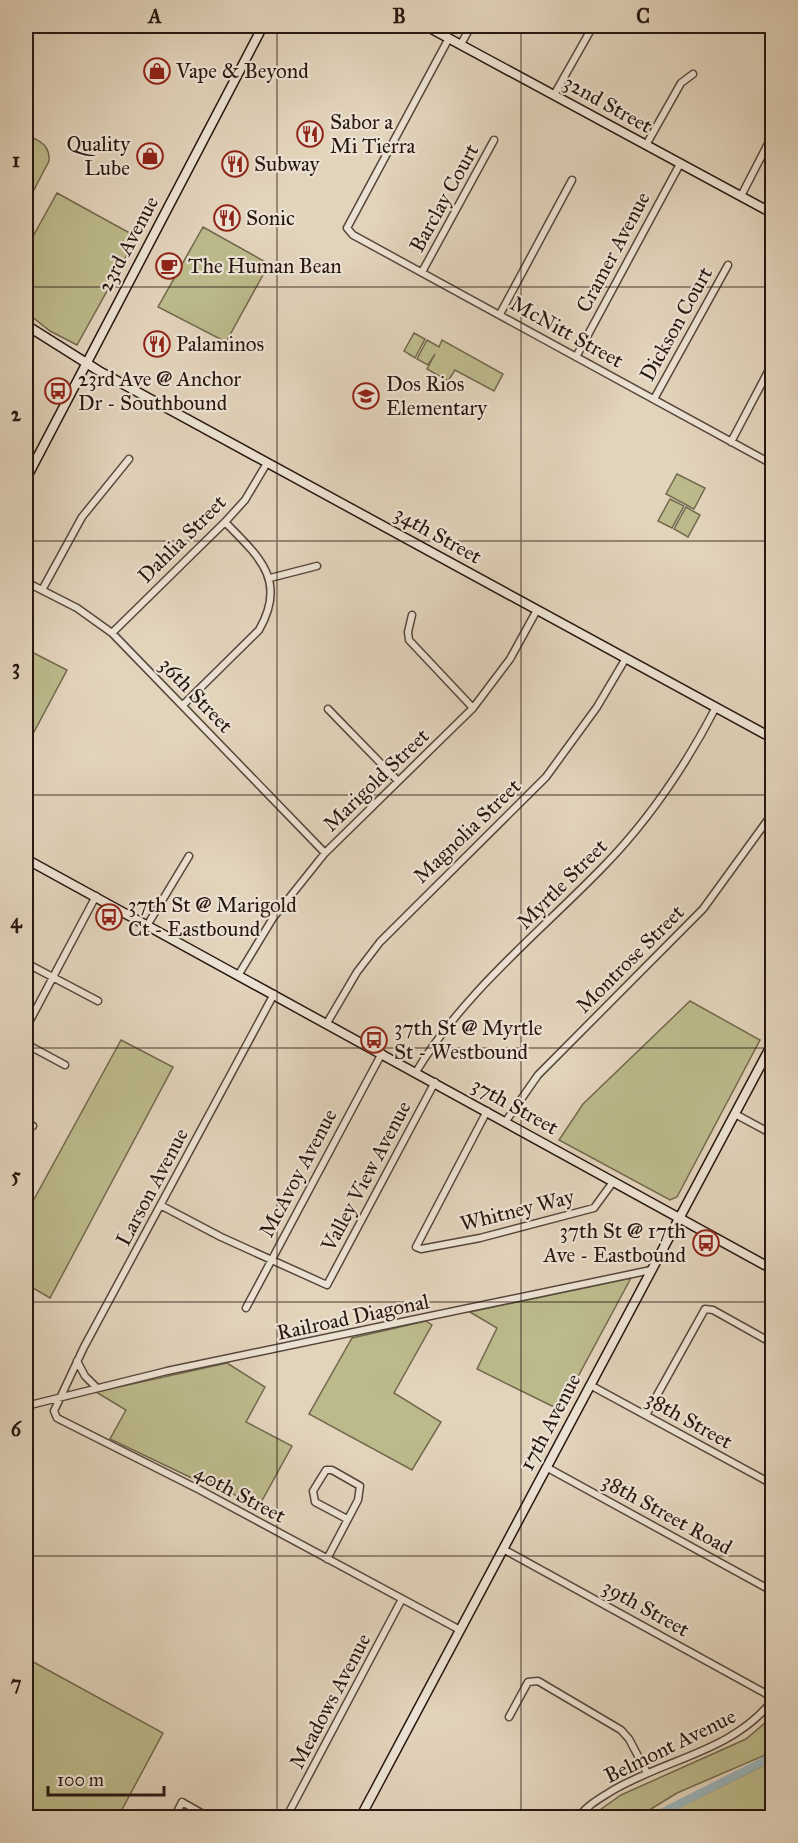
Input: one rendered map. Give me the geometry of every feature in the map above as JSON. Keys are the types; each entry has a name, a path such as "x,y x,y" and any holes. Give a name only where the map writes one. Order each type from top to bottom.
{"main road":[{"name":"23rd Avenue","path":"26,479 263,26"},
{"name":"32nd Street","path":"426,26 772,213"},
{"name":"34th Street","path":"26,325 86,364 772,738"},
{"path":"26,859 148,924"},
{"name":"37th Street","path":"148,924 772,1269"},
{"name":"17th Avenue","path":"360,1818 772,1044"}],"street":[{"path":"461,44 471,26"},
{"path":"554,95 593,26"},
{"name":"McNitt Street","path":"449,38 347,228 353,235 772,464"},
{"path":"646,145 681,83 693,74"},
{"path":"741,196 772,136"},
{"name":"Barclay Court","path":"422,272 494,140"},
{"name":"Cramer Avenue","path":"576,357 680,164"},
{"path":"500,314 572,180"},
{"name":"Dickson Court","path":"654,399 728,265"},
{"path":"731,442 772,364"},
{"path":"42,591 82,517 129,459"},
{"name":"Dahlia Street","path":"112,633 225,522 244,500 267,463"},
{"path":"183,705 259,630 267,616 271,600 270,578 258,557 225,522"},
{"path":"270,578 317,566"},
{"name":"36th Street","path":"26,582 93,618 112,633 325,853"},
{"name":"Marigold Street","path":"239,974 278,910 325,853 473,708 510,658 537,610"},
{"path":"412,615 408,632 409,640 473,708"},
{"name":"Magnolia Street","path":"327,1023 357,972 380,942 546,777 597,707 626,658"},
{"name":"Myrtle Street","path":"416,1072 457,1012 625,844 677,774 716,707"},
{"path":"328,709 398,781"},
{"name":"Montrose Street","path":"506,1121 538,1075 703,909 772,814"},
{"path":"148,924 189,856"},
{"path":"26,1028 96,896"},
{"path":"26,963 99,1001"},
{"name":"Larson Avenue","path":"61,1397 77,1360 162,1206 274,994"},
{"path":"26,1044 65,1065"},
{"name":"McAvoy Avenue","path":"246,1308 382,1053"},
{"name":"Valley View Avenue","path":"271,1260 327,1285 435,1082"},
{"name":"Whitney Way","path":"487,1110 416,1247 421,1249 480,1238 594,1208 613,1182"},
{"path":"735,1114 772,1134"},
{"path":"26,1122 33,1126"},
{"path":"162,1206 271,1260"},
{"name":"Railroad Diagonal","path":"61,1397 96,1387 651,1270"},
{"path":"646,1416 705,1309 713,1310 772,1343"},
{"path":"77,1360 85,1376 96,1387"},
{"name":"38th Street","path":"590,1385 769,1482"},
{"path":"26,1406 61,1397"},
{"name":"40th Street","path":"61,1397 54,1411 57,1418 460,1630"},
{"name":"38th Street Road","path":"546,1467 772,1591"},
{"path":"769,1482 772,1468"},
{"path":"327,1559 358,1500 360,1486 332,1470 326,1470 313,1491 315,1502 347,1519"},
{"name":"39th Street","path":"503,1549 772,1699"},
{"name":"Meadows Avenue","path":"286,1818 402,1599"},
{"path":"509,1717 528,1682 538,1682 621,1730 629,1738 646,1773"},
{"name":"Belmont Avenue","path":"578,1818 595,1801 646,1773 733,1737 752,1725 772,1699"},
{"path":"174,1818 182,1802 210,1818"}],"shaded area":[{"path":"26,134 46,147 49,161 26,205"},
{"path":"57,193 137,237 77,345 50,331 26,312 26,249"},
{"path":"203,227 269,264 226,342 158,307"},
{"path":"414,333 425,339 415,358 404,351"},
{"path":"427,340 439,347 442,340 503,374 494,391 455,370 448,381 427,369 435,354 428,365 417,359"},
{"path":"677,474 705,488 694,509 666,494"},
{"path":"670,499 684,506 672,528 658,521"},
{"path":"686,507 700,515 688,537 674,529"},
{"path":"26,649 67,670 26,747"},
{"path":"690,1001 760,1040 677,1197 670,1200 559,1140 583,1104"},
{"path":"121,1040 173,1067 50,1298 26,1284 26,1214"},
{"path":"631,1278 560,1410 477,1369 497,1328 470,1312"},
{"path":"426,1321 432,1325 394,1393 441,1422 412,1470 309,1414 352,1338"},
{"path":"227,1363 265,1387 246,1422 292,1446 258,1508 200,1475 196,1480 110,1439 126,1410 96,1392"},
{"path":"26,1658 163,1733 118,1817 26,1817"},
{"path":"772,1717 772,1752 677,1793 638,1817 590,1817 621,1795 746,1739"},
{"path":"772,1761 772,1806 767,1817 659,1817"}],"waterway":[{"path":"651,1818 772,1757"}],"place":[{"name":"Vape & Beyond","path":"157,71"},
{"name":"Sabor a Mi Tierra","path":"310,134"},
{"name":"Quality Lube","path":"150,156"},
{"name":"Subway","path":"235,164"},
{"name":"Sonic","path":"227,218"},
{"name":"The Human Bean","path":"169,266"},
{"name":"Palaminos","path":"157,344"},
{"name":"23rd Ave @ Anchor Dr - Southbound","path":"58,391"},
{"name":"Dos Rios Elementary","path":"366,396"},
{"name":"37th St @ Marigold Ct - Eastbound","path":"109,917"},
{"name":"37th St @ Myrtle St - Westbound","path":"374,1040"},
{"name":"37th St @ 17th Ave - Eastbound","path":"706,1243"}]}
